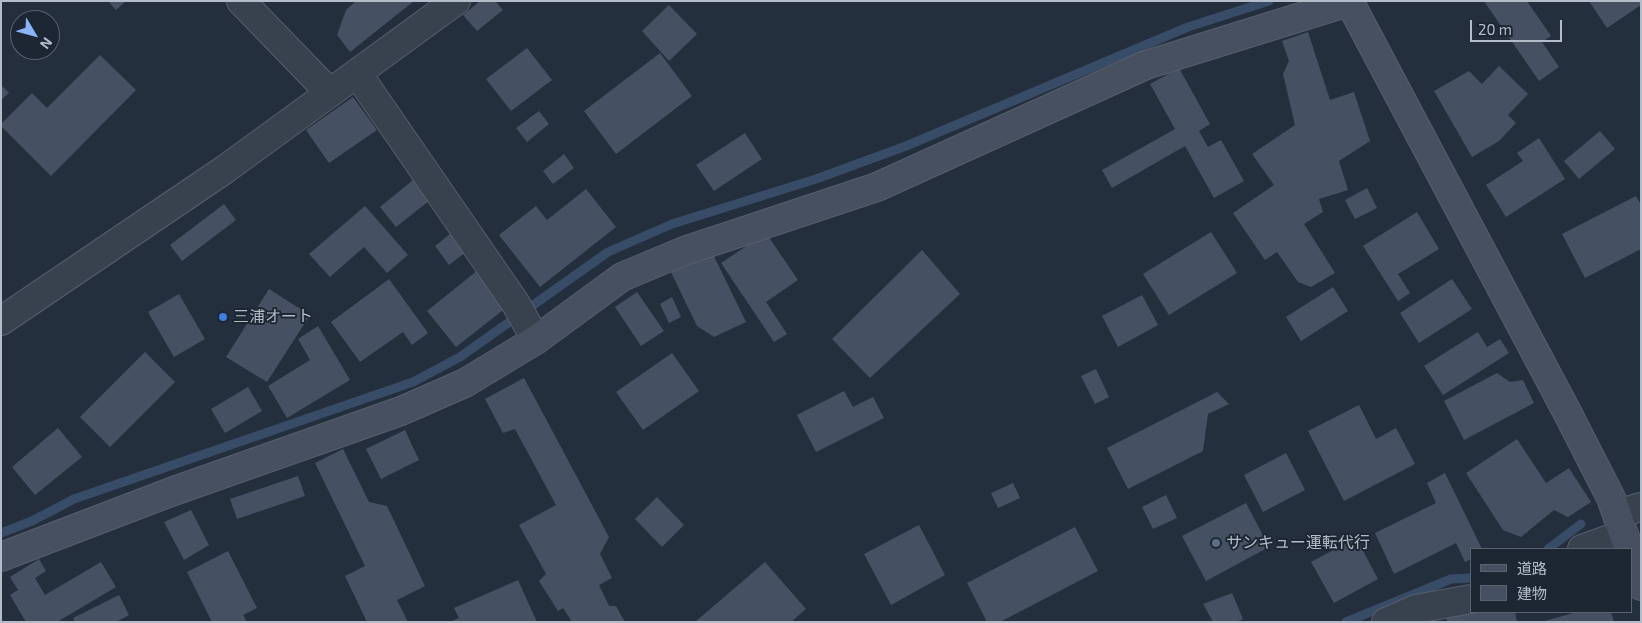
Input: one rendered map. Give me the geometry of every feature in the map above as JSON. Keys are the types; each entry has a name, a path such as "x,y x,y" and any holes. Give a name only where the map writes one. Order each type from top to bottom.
{"street":[{"path":"241,1 330,93"},
{"path":"1,321 224,170 456,1"},
{"path":"1,558 171,492 401,411 465,383 527,322 622,277 684,251 877,187 1146,66 1350,2 1568,412 1628,532 1632,548"},
{"path":"357,73 527,322"},
{"path":"1585,548 1628,532"},
{"path":"1632,549 1641,586"},
{"path":"1386,622 1416,609 1470,599"}],"building":[{"path":"108,1 126,1 116,10"},
{"path":"356,1 414,1 350,52 337,35 346,10"},
{"path":"480,1 495,1 503,10 477,31 463,15"},
{"path":"1484,1 1527,1 1551,36 1542,42 1559,67 1539,81"},
{"path":"1589,1 1641,1 1641,5 1607,28"},
{"path":"669,5 697,34 669,61 642,31"},
{"path":"1308,32 1330,100 1354,92 1370,141 1339,161 1348,190 1319,199 1323,212 1304,224 1335,273 1311,287 1298,282 1277,252 1265,260 1233,213 1274,185 1252,154 1295,125 1283,74 1289,61 1282,41"},
{"path":"527,48 552,80 511,111 486,79"},
{"path":"660,53 692,96 616,154 584,111"},
{"path":"100,55 136,90 51,176 1,124 32,93 47,108"},
{"path":"1499,66 1528,94 1508,115 1516,123 1499,141 1472,157 1434,91 1469,71 1482,84"},
{"path":"1179,68 1210,124 1199,131 1208,147 1221,140 1244,181 1214,198 1185,146 1112,188 1102,170 1175,129 1150,84"},
{"path":"1,85 9,93 1,100"},
{"path":"353,97 377,130 329,163 306,130"},
{"path":"539,111 549,124 527,142 516,128"},
{"path":"1600,131 1615,149 1579,179 1564,161"},
{"path":"745,133 762,159 714,191 696,165"},
{"path":"1539,138 1565,179 1506,217 1486,185 1523,161 1517,153"},
{"path":"564,154 574,168 553,184 543,171"},
{"path":"413,180 429,201 396,227 380,207"},
{"path":"1367,188 1377,208 1355,219 1345,200"},
{"path":"586,189 616,227 540,287 499,235 536,206 547,220"},
{"path":"1636,196 1641,205 1641,249 1585,278 1562,234"},
{"path":"224,204 236,220 182,261 170,245"},
{"path":"365,206 408,255 387,273 364,247 330,277 309,254"},
{"path":"1417,212 1439,249 1398,274 1410,293 1398,301 1363,246"},
{"path":"455,230 470,249 449,265 435,246"},
{"path":"1211,232 1237,273 1169,315 1143,274"},
{"path":"766,233 798,280 766,302 787,334 774,342 721,263"},
{"path":"711,250 746,322 714,337 697,326 670,270"},
{"path":"922,250 960,294 870,378 832,339"},
{"path":"478,270 507,307 456,347 427,311"},
{"path":"389,279 428,333 412,345 403,332 360,362 331,322"},
{"path":"1452,279 1472,309 1419,343 1400,313"},
{"path":"1333,287 1348,311 1301,341 1286,317"},
{"path":"269,289 310,315 267,382 226,357"},
{"path":"637,292 664,331 641,346 615,307"},
{"path":"179,294 205,339 174,357 148,312"},
{"path":"1142,295 1158,325 1118,347 1102,316"},
{"path":"672,297 681,317 669,323 660,304"},
{"path":"318,326 350,380 287,418 268,386 310,360 298,339"},
{"path":"1478,332 1487,347 1500,339 1509,353 1443,395 1424,366"},
{"path":"145,352 175,382 110,447 80,417"},
{"path":"672,353 699,391 643,430 616,392"},
{"path":"1096,369 1109,397 1095,404 1081,376"},
{"path":"1497,373 1510,382 1523,380 1534,403 1464,440 1444,401"},
{"path":"524,378 609,537 600,554 612,578 599,585 609,606 616,606 625,622 572,622 563,608 558,611 539,581 546,574 519,525 556,505 515,429 503,433 485,399"},
{"path":"248,387 262,411 225,433 211,409"},
{"path":"844,391 853,407 873,397 884,418 816,452 797,415"},
{"path":"1217,392 1229,404 1208,414 1203,451 1128,489 1107,448"},
{"path":"1359,405 1376,439 1396,428 1415,464 1344,501 1308,431"},
{"path":"58,428 82,457 35,495 12,467"},
{"path":"405,430 419,460 381,479 366,449"},
{"path":"1517,439 1546,483 1569,468 1591,502 1568,517 1554,510 1521,537 1503,530 1466,473"},
{"path":"343,449 369,502 387,506 425,586 397,600 408,622 367,622 345,576 365,566 315,463"},
{"path":"1286,453 1305,490 1263,512 1244,475"},
{"path":"1445,473 1482,548 1470,548 1470,560 1465,562 1456,543 1394,574 1375,533 1436,503 1427,483"},
{"path":"298,476 305,496 237,519 230,499"},
{"path":"1013,483 1020,498 998,508 991,493"},
{"path":"1166,495 1177,518 1153,529 1142,507"},
{"path":"657,497 684,525 662,547 635,519"},
{"path":"1246,503 1269,547 1206,581 1182,536"},
{"path":"191,510 209,545 184,560 164,522"},
{"path":"919,525 945,575 891,605 864,554"},
{"path":"1075,527 1098,571 1000,622 987,622 967,583"},
{"path":"1356,538 1378,579 1334,603 1311,562"},
{"path":"228,551 257,608 243,615 247,622 212,622 187,572"},
{"path":"39,559 46,571 35,578 45,595 101,562 116,587 57,622 26,622 10,595 18,590 10,577"},
{"path":"765,562 806,609 791,622 695,622"},
{"path":"518,580 537,622 450,622 459,618 454,608"},
{"path":"1232,593 1243,619 1236,622 1213,622 1203,604"},
{"path":"119,595 129,615 116,622 75,622 73,618"},
{"path":"1470,612 1515,613 1517,622 1447,622 1446,615"},
{"path":"1573,613 1611,613 1614,622 1541,622"}],"waterway":[{"path":"1,533 32,521 74,499 413,382 460,357 608,252 672,224 816,179 906,146 1188,27 1269,1"},
{"path":"1549,548 1581,524"},
{"path":"1346,622 1451,579 1470,578"}],"place":[{"name":"三浦オート","path":"223,317"},
{"name":"サンキュー運転代行","path":"1216,543"}]}
